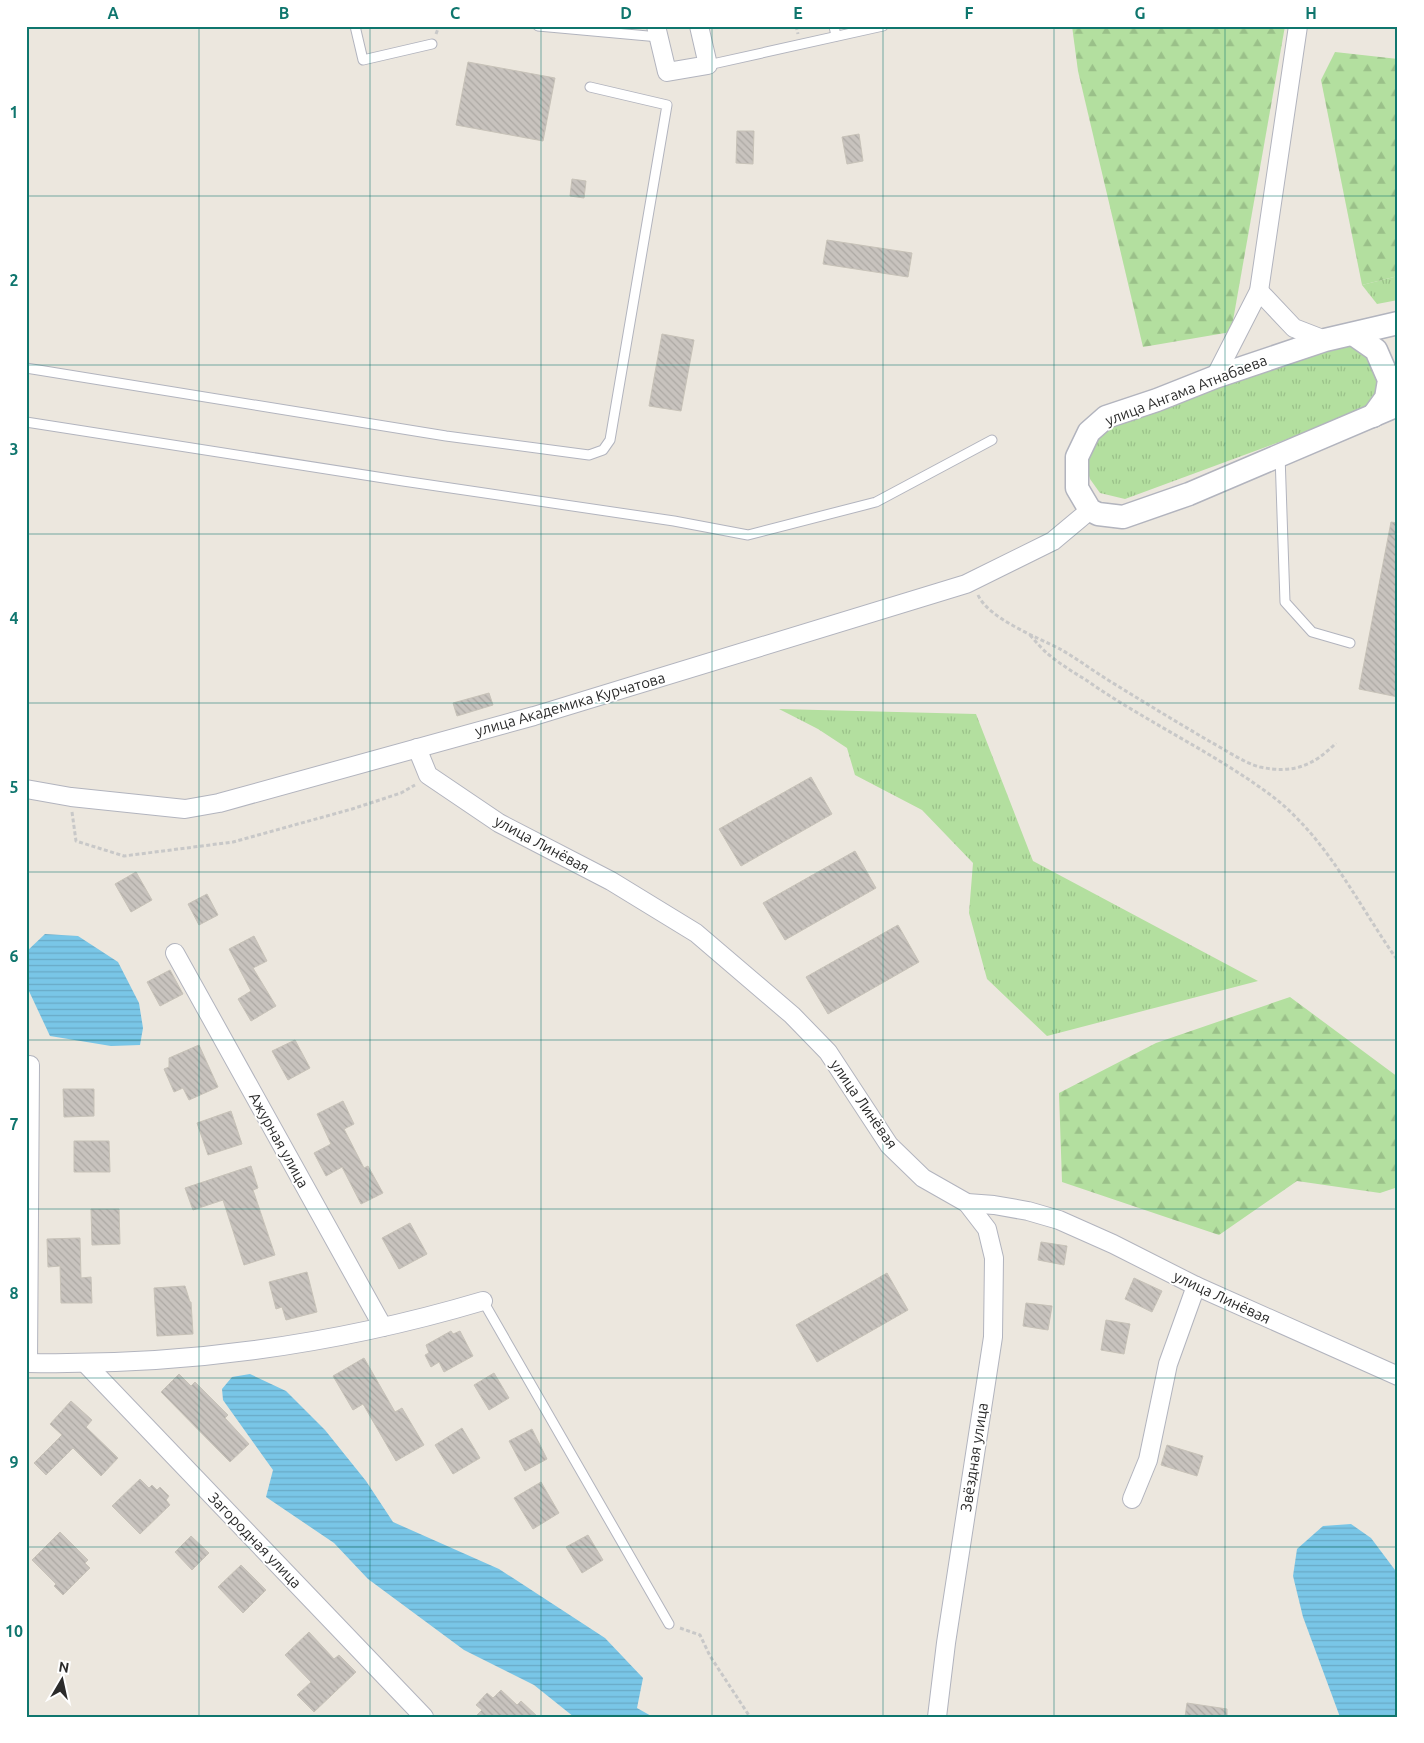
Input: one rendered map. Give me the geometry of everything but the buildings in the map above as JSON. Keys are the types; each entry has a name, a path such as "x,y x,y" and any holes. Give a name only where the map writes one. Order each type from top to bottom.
{"street":[{"path":"657,32 667,72 708,65 699,26"},
{"path":"1215,377 1259,291 1298,26"},
{"path":"1259,291 1294,328 1326,340"},
{"path":"1396,324 1388,336 1387,349 1391,362 1398,371"},
{"name":"улица Ангама Атнабаева","path":"1090,510 1077,488 1077,457 1089,432 1106,417 1157,400 1215,377 1326,340 1396,324"},
{"path":"1353,334 1376,350 1389,380 1386,398 1373,416"},
{"path":"1090,510 1098,514 1123,517 1189,494 1398,405"},
{"name":"улица Академика Курчатова","path":"26,789 71,797 185,809 219,803 534,716 972,581 1053,541 1090,510"},
{"path":"417,748 428,775"},
{"name":"улица Линёвая","path":"428,775 499,823 611,881 696,933 792,1015 828,1052 889,1145 923,1178 967,1204 994,1205 1028,1211 1059,1220 1113,1244 1196,1286 1398,1376"},
{"name":"Ажурная улица","path":"175,953 383,1327"},
{"path":"30,1064 27,1363 86,1364 240,1353 316,1342 424,1319 483,1301"},
{"name":"Звёздная улица","path":"937,1717 946,1643 992,1337 994,1258 987,1230 967,1204"},
{"path":"1132,1499 1148,1460 1168,1364 1196,1286"},
{"name":"Загородная улица","path":"86,1364 424,1717"}],"lane":[{"path":"355,26 363,60 432,44"},
{"path":"538,26 657,32"},
{"path":"834,26 836,36"},
{"path":"708,65 883,26"},
{"path":"26,368 446,436 588,455 603,450 610,440 667,105 590,87"},
{"path":"26,422 674,521 748,535 876,502 992,440"},
{"path":"1280,455 1285,602 1312,632 1350,642"},
{"path":"483,1301 669,1624"}],"path":[{"path":"972,581 980,600 995,614 1030,635 1060,649 1172,720 1258,766 1292,769 1311,764 1336,743"},
{"path":"1030,635 1048,654 1114,700 1226,764 1273,797 1303,824 1330,858 1376,931 1398,961"},
{"path":"71,797 76,841 124,856 233,842 352,809 401,793 428,775"},
{"path":"669,1624 700,1635 710,1656 750,1717"}],"green space":[{"path":"1072,26 1285,26 1231,332 1143,347 1078,71"},
{"path":"1335,52 1398,59 1398,276 1362,285 1321,80"},
{"path":"1398,276 1398,300 1377,304 1362,285"},
{"path":"1338,343 1357,344 1381,373 1379,393 1363,411 1125,499 1100,493 1090,479 1086,466 1093,439 1107,426"},
{"path":"779,709 976,714 1033,861 1258,981 1047,1036 987,979 969,913 973,863 922,810 855,775 847,748 818,729"},
{"path":"1290,997 1398,1077 1398,1187 1380,1193 1297,1181 1219,1235 1062,1182 1059,1093 1156,1043"}],"water":[{"path":"45,934 78,936 118,962 139,1003 143,1028 140,1045 111,1046 50,1036 28,989 26,952"},
{"path":"250,1374 286,1391 325,1430 366,1481 393,1522 499,1569 605,1638 643,1678 637,1708 653,1717 574,1717 534,1685 464,1650 368,1579 334,1543 266,1497 273,1470 223,1400 222,1389 232,1377"},
{"path":"1351,1524 1371,1538 1398,1574 1398,1717 1340,1717 1303,1617 1293,1576 1297,1549 1323,1526"}]}
